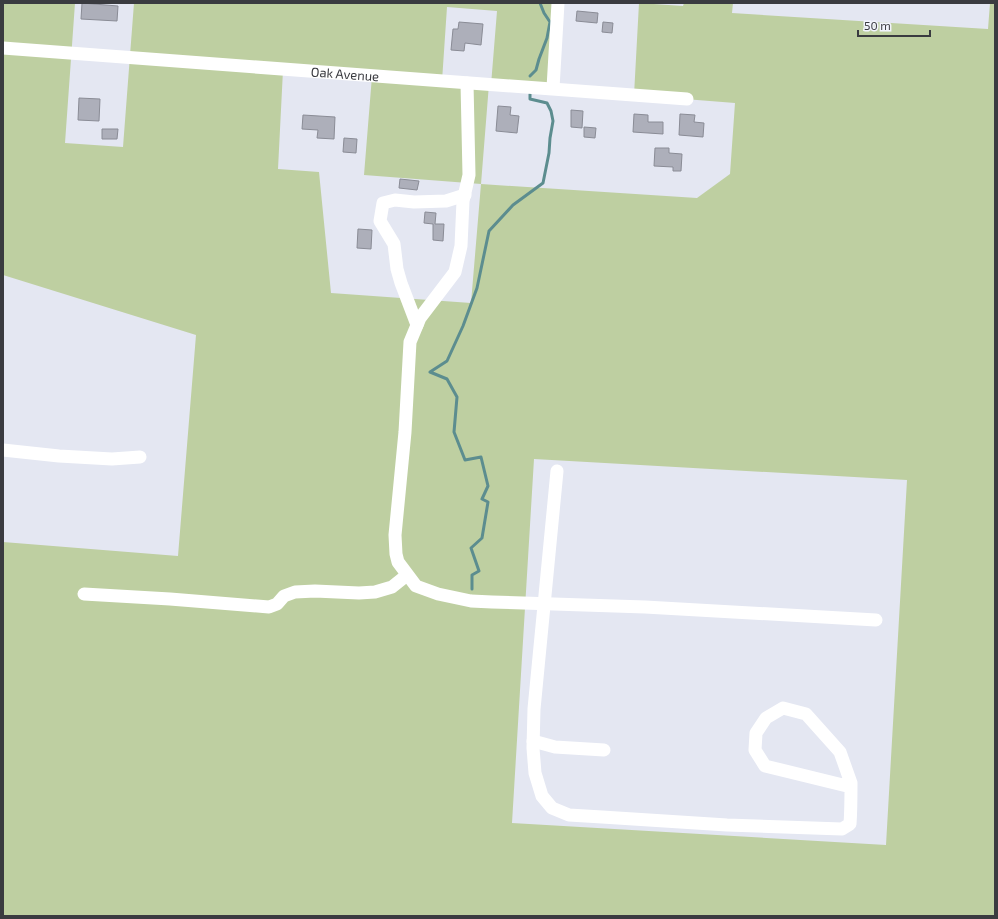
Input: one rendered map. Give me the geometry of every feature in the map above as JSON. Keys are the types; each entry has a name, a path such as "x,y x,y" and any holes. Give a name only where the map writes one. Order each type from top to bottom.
{"street":[{"path":"553,88 558,3"},
{"name":"Oak Avenue","path":"3,48 687,99"},
{"path":"467,83 469,175 463,201 461,246 455,272 420,318 410,342 405,432 395,535 398,562 407,575 416,586 438,594 470,601 645,607 876,620"},
{"path":"417,325 397,269 394,244 380,221 383,203 395,200 414,202 446,201 465,195"},
{"path":"3,450 59,456 112,459 140,457"},
{"path":"556,471 534,708 533,741 535,773 542,796 552,808 569,816 727,825 842,829 850,824 851,787 851,783 840,752 806,714 783,708 766,718 756,733 755,750 765,766 851,787"},
{"path":"84,594 163,598 269,607 278,604 284,596 296,592 375,592 392,587 407,575"},
{"path":"533,741 555,747 604,750"}],"green space":[{"path":"3,3 75,3 65,143 123,147 134,3 558,3 553,88 491,85 497,11 447,7 442,81 489,84 481,184 697,198 730,174 735,103 634,95 639,3 683,6 684,3 733,3 732,13 988,29 990,3 995,3 995,916 3,916 3,542 178,556 196,335 3,275","holes":["283,70 372,76 364,175 481,184 471,303 331,293 319,172 278,169","534,459 907,480 886,845 512,823"]}],"building":[{"path":"82,3 118,6 117,21 81,19"},
{"path":"577,11 598,13 597,23 576,21"},
{"path":"459,22 483,24 481,45 465,43 464,51 451,50 453,29 458,29"},
{"path":"603,22 613,23 612,33 602,32"},
{"path":"79,98 100,99 99,121 78,120"},
{"path":"498,106 511,107 510,115 519,116 517,133 496,131"},
{"path":"571,110 583,111 582,128 571,127"},
{"path":"634,114 648,115 648,122 663,122 663,134 633,132"},
{"path":"680,114 695,115 694,122 704,123 703,137 679,135"},
{"path":"303,115 335,117 334,139 317,138 318,130 302,129"},
{"path":"584,127 596,128 595,138 584,137"},
{"path":"102,129 118,129 117,139 102,139"},
{"path":"344,138 357,139 356,153 343,152"},
{"path":"655,148 669,148 669,153 682,154 681,171 673,171 673,167 654,166"},
{"path":"400,179 419,181 417,190 399,188"},
{"path":"425,212 436,213 435,224 444,224 443,241 433,240 433,224 424,223"},
{"path":"358,229 372,230 371,249 357,248"}],"waterway":[{"path":"530,76 536,70 547,38 550,22 540,3"},
{"path":"472,589 472,575 479,571 471,548 482,538 488,502 482,499 488,486 481,457 465,460 454,432 457,397 447,379 430,372 447,361 463,326 477,288 489,231 513,205 543,183 553,121 551,111 547,103 530,99 530,94"}]}
